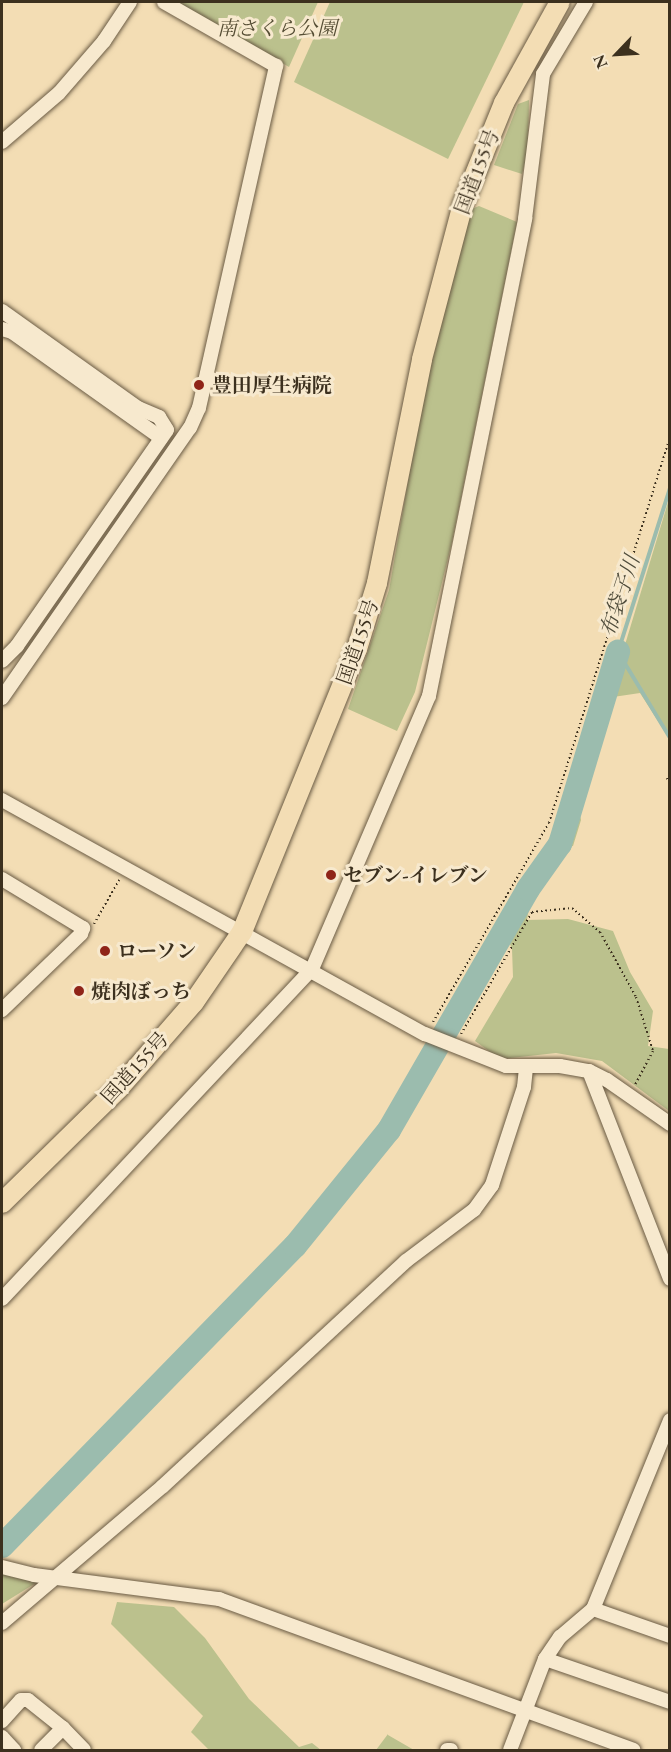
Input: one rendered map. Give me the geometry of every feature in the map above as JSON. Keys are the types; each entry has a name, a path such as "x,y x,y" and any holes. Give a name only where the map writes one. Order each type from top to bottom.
{"highway":[{"name":"国道155号","path":"2,1203 119,1088 194,1002 242,932 357,649 377,583 422,359 463,204 504,103 560,2"}],"street":[{"path":"2,142 64,87 104,41 130,2"},
{"path":"2,698 190,428 199,408 276,66 164,2"},
{"path":"2,1299 312,969 429,696 525,219 543,74 586,2"},
{"path":"2,311 138,408 159,417 167,426 161,438 17,646 2,661"},
{"path":"2,329 12,332 161,438"},
{"path":"2,801 312,969 425,1034 485,1060 526,1067 560,1066 589,1071 630,1095 669,1124"},
{"path":"2,880 83,928 81,934 2,1010"},
{"path":"2,1623 162,1486 406,1261 474,1210 492,1185 524,1087 526,1067"},
{"path":"589,1071 669,1279"},
{"path":"510,1750 545,1659 560,1637 593,1609 669,1420"},
{"path":"6,1568 55,1578 219,1599 633,1750"},
{"path":"593,1609 669,1636"},
{"path":"545,1659 669,1702"},
{"path":"2,1721 21,1700 28,1700 63,1728 84,1750"},
{"path":"41,1750 63,1728"},
{"path":"2,1737 14,1750"}],"path":[{"path":"425,1034 549,823 669,437"},
{"path":"667,778 669,785"},
{"path":"83,928 97,923 125,869"},
{"path":"453,1047 532,912 572,908 600,932 636,997 650,1040 653,1051 630,1095"}],"green space":[{"name":"南さくら公園","path":"177,2 318,2 289,67"},
{"path":"330,2 524,2 448,159 294,82"},
{"path":"529,100 528,151 522,174 494,165 518,104"},
{"path":"479,206 517,222 452,542 415,692 397,731 348,709 389,590 421,407 469,210"},
{"path":"669,499 669,738 640,693 613,697 595,726 575,791 581,820 573,846 551,851 534,878 527,920 568,919 613,931 630,972 653,1011 648,1046 669,1049 669,1111 602,1061 556,1053 500,1059 475,1041 513,977 512,949 504,929 507,907 551,838 604,682 624,648"},
{"path":"2,1573 39,1581 2,1604"},
{"path":"117,1602 174,1607 205,1638 249,1699 299,1747 312,1743 321,1750 209,1750 191,1732 203,1716 111,1624"},
{"path":"388,1735 414,1750 376,1750"}],"waterway":[{"name":"布袋子川","path":"670,488 618,652 670,738"},
{"path":"2,1546 295,1246 389,1130 528,889 560,844 618,652"}],"place":[{"name":"豊田厚生病院","path":"199,385"},
{"name":"セブン-イレブン","path":"331,875"},
{"name":"ローソン","path":"105,951"},
{"name":"焼肉ぼっち","path":"79,991"}]}
